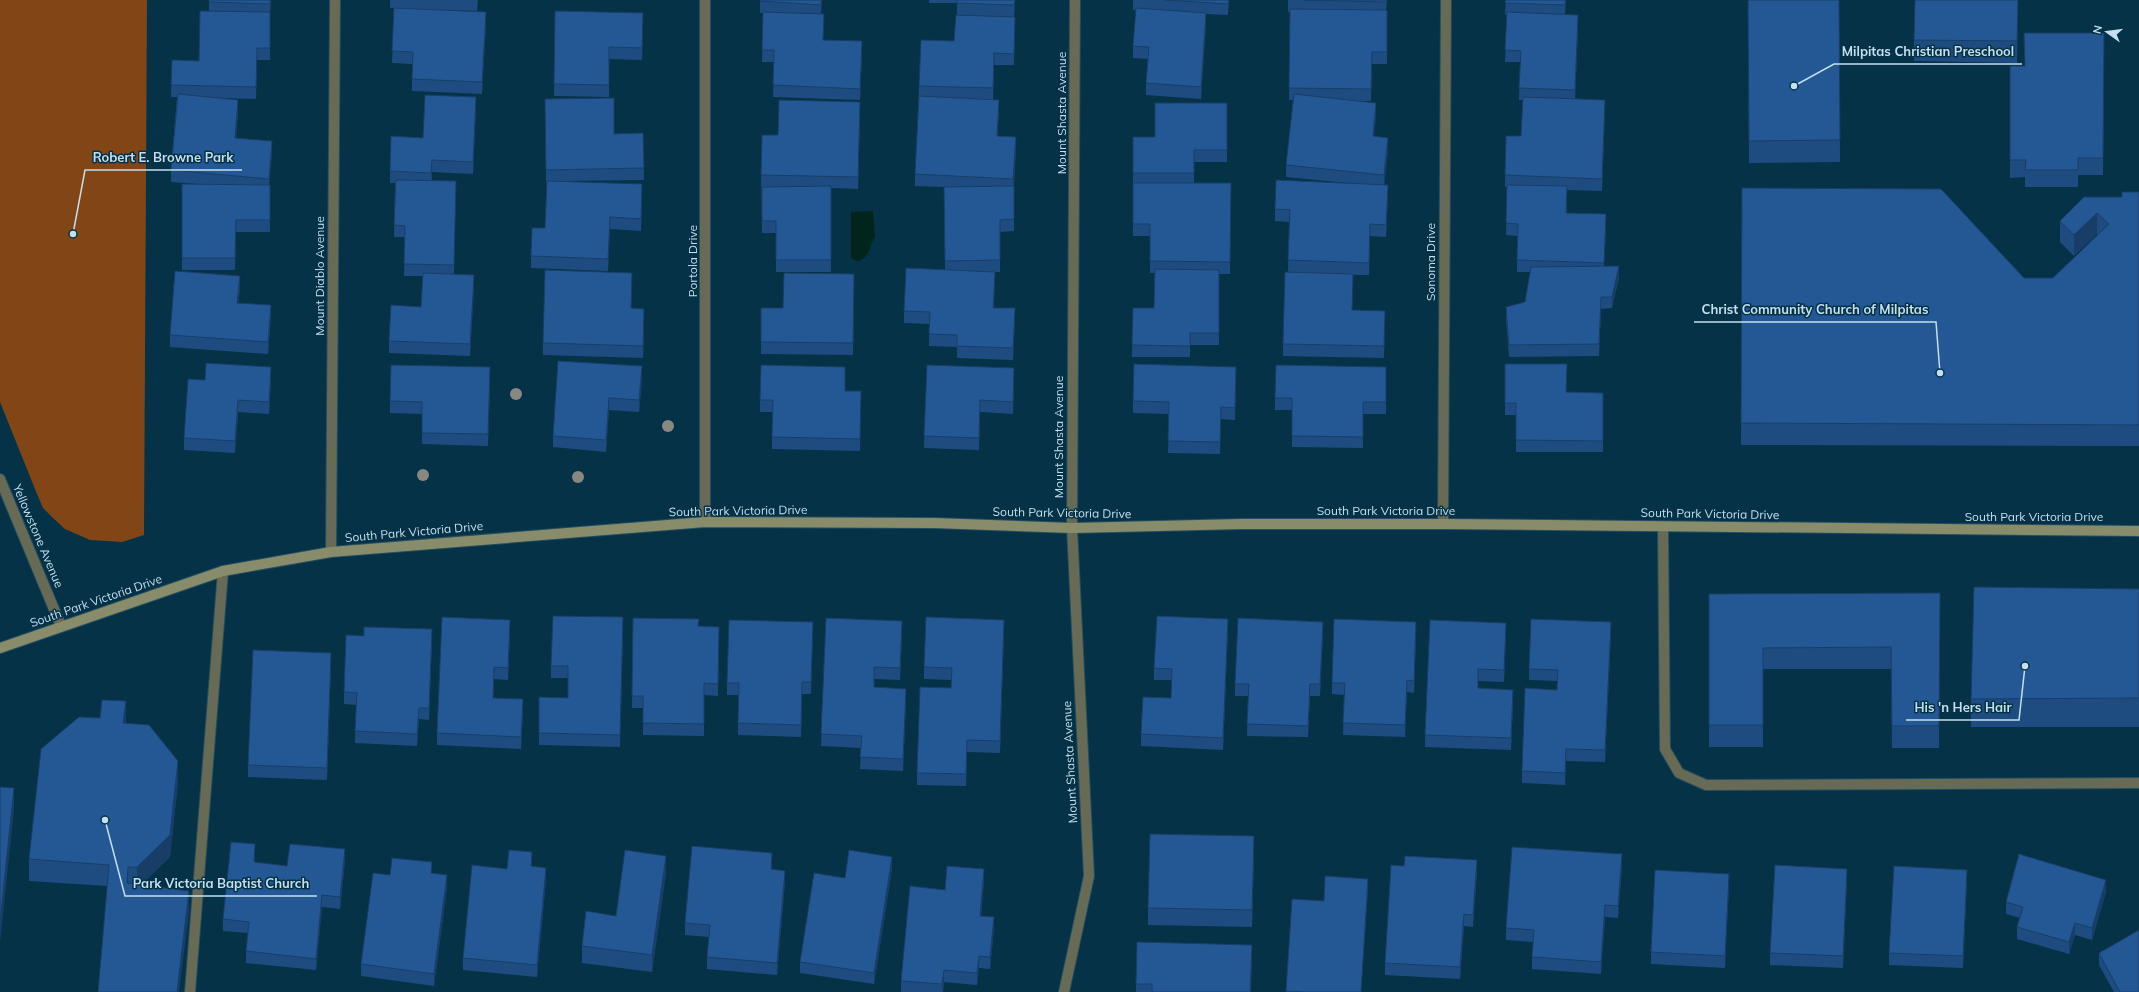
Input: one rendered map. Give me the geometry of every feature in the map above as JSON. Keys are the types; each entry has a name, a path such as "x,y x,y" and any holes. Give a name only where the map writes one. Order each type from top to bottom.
{"main road":[{"name":"South Park Victoria Drive","path":"0,648 223,571 331,552 705,522 934,523 1072,528 1242,524 1443,524 2139,531"}],"street":[{"name":"Mount Diablo Avenue","path":"331,552 335,0"},
{"name":"Portola Drive","path":"705,0 705,522"},
{"name":"Mount Shasta Avenue","path":"1064,992 1089,876 1072,528 1075,0"},
{"name":"Sonoma Drive","path":"1443,524 1446,0"},
{"name":"Yellowstone Avenue","path":"0,479 61,626"},
{"path":"1663,527 1665,749 1679,773 1706,785 2139,783"},
{"path":"190,992 223,571"}],"shaded area":[{"path":"0,0 147,0 144,535 122,542 90,540 65,529 43,508 0,402"},
{"path":"873,211 875,237 865,257 858,261 851,258 851,212"}],"building":[{"path":"209,0 270,0 270,4 209,2"},
{"path":"821,0 821,5 760,1"},
{"path":"957,0 1015,0 1014,5 957,3"},
{"path":"1165,0 1229,0 1228,4"},
{"path":"1304,0 1386,0 1386,2"},
{"path":"1506,0 1565,0 1565,5 1505,3"},
{"path":"1748,0 1839,0 1840,140 1749,141"},
{"path":"1915,0 2018,0 2017,41 1914,40"},
{"path":"394,8 486,12 482,82 412,79 413,52 392,51"},
{"path":"1136,8 1206,13 1201,87 1146,83 1149,47 1133,46"},
{"path":"1290,9 1387,10 1387,52 1372,52 1371,89 1289,88"},
{"path":"200,11 270,12 270,48 257,48 256,87 171,85 172,60 199,61"},
{"path":"555,11 643,13 642,48 609,47 609,85 554,84"},
{"path":"763,12 824,14 823,40 862,41 860,89 773,85 774,50 762,50"},
{"path":"1507,12 1578,15 1575,90 1519,88 1521,51 1505,50"},
{"path":"956,15 1015,17 1014,54 994,53 993,88 919,86 921,40 954,41"},
{"path":"2024,33 2104,33 2103,158 2078,158 2078,170 2025,170 2026,160 2010,160 2010,66 2025,66"},
{"path":"178,94 238,100 235,138 272,141 269,179 171,170"},
{"path":"1294,94 1376,103 1373,136 1388,138 1384,175 1286,165"},
{"path":"425,95 476,97 473,162 432,160 431,173 390,171 391,136 423,138"},
{"path":"919,96 999,100 997,136 1016,137 1013,179 915,174"},
{"path":"1523,97 1605,100 1602,179 1505,175 1506,136 1521,136"},
{"path":"614,98 614,134 643,133 644,168 546,170 545,99"},
{"path":"779,100 860,102 858,177 761,175 762,135 778,135"},
{"path":"1155,103 1227,103 1227,150 1194,150 1194,173 1133,173 1133,137 1155,137"},
{"path":"396,180 456,181 454,265 404,264 405,226 394,225"},
{"path":"1276,180 1388,185 1386,225 1370,224 1369,263 1288,260 1290,210 1275,209"},
{"path":"547,181 642,184 641,219 610,217 608,259 531,256 532,228 545,228"},
{"path":"1133,183 1231,183 1230,262 1150,261 1150,224 1133,224"},
{"path":"182,184 270,185 270,220 236,220 235,258 182,258"},
{"path":"1507,185 1567,186 1566,213 1606,214 1604,263 1517,260 1518,224 1506,223"},
{"path":"831,186 831,260 776,260 776,221 762,221 762,187"},
{"path":"1014,186 1014,219 1000,220 1000,260 945,261 944,187"},
{"path":"1742,188 1941,189 2024,278 2053,278 2109,224 2097,213 2074,235 2060,221 2084,197 2122,197 2122,192 2139,192 2139,425 1741,423"},
{"path":"1619,266 1612,297 1601,297 1599,344 1509,345 1506,307 1525,302 1531,267"},
{"path":"906,268 995,272 993,308 1015,308 1013,348 957,346 957,335 929,334 930,312 904,311"},
{"path":"1155,269 1219,270 1219,333 1190,333 1190,346 1132,345 1133,308 1154,308"},
{"path":"545,270 632,273 631,308 644,309 643,346 543,343"},
{"path":"175,271 240,276 237,303 271,305 268,342 170,335"},
{"path":"1285,272 1353,274 1352,310 1385,311 1384,346 1283,344"},
{"path":"423,273 474,275 470,344 389,341 391,305 421,307"},
{"path":"784,273 854,274 853,343 761,342 761,308 783,308"},
{"path":"558,361 642,366 639,400 609,398 606,440 553,436"},
{"path":"206,363 271,367 269,402 238,400 235,441 184,438 188,379 205,380"},
{"path":"1134,364 1236,367 1235,408 1221,407 1220,442 1168,441 1169,402 1133,401"},
{"path":"1505,364 1567,364 1566,392 1603,393 1603,441 1516,440 1516,403 1505,403"},
{"path":"391,365 490,367 488,434 422,433 422,402 390,401"},
{"path":"761,365 845,367 845,391 861,391 860,439 772,437 773,400 760,400"},
{"path":"927,365 1014,368 1013,402 980,400 979,438 924,436"},
{"path":"1276,365 1386,367 1386,402 1363,402 1363,437 1292,436 1292,398 1275,398"},
{"path":"1974,587 2139,589 2139,698 1971,699"},
{"path":"1940,593 1939,726 1892,726 1891,647 1763,648 1763,725 1709,725 1709,594"},
{"path":"553,616 623,617 620,735 539,733 539,697 568,698 568,666 551,666"},
{"path":"1157,616 1228,619 1223,738 1141,734 1143,697 1171,698 1172,669 1154,668"},
{"path":"442,617 510,620 508,668 494,667 493,698 523,699 521,737 437,733"},
{"path":"926,617 1004,620 1000,741 967,740 966,774 917,773 920,687 951,688 952,668 924,667"},
{"path":"633,618 699,619 698,626 719,627 718,684 704,683 704,724 643,723 643,696 632,696"},
{"path":"826,618 902,621 900,668 874,667 874,687 906,689 903,759 860,757 862,736 821,734"},
{"path":"1238,618 1323,622 1320,684 1310,684 1308,726 1247,724 1249,684 1235,684"},
{"path":"1334,619 1416,622 1414,681 1407,680 1405,725 1343,723 1345,683 1332,683"},
{"path":"1531,619 1611,622 1605,750 1566,749 1565,773 1522,771 1525,688 1557,690 1558,670 1529,669"},
{"path":"729,620 813,622 811,682 802,682 801,725 738,723 739,683 727,683"},
{"path":"1430,620 1506,623 1504,670 1478,669 1478,688 1513,690 1511,738 1425,735"},
{"path":"364,627 432,629 429,708 419,708 417,734 355,731 357,693 344,692 346,635 364,636"},
{"path":"253,650 331,653 327,768 248,765"},
{"path":"102,700 126,701 123,723 149,725 178,761 170,835 137,867 128,867 127,883 189,891 177,992 98,992 109,865 29,859 41,749 79,717 100,718"},
{"path":"0,787 14,788 0,922"},
{"path":"1150,834 1254,836 1252,910 1148,908"},
{"path":"231,842 255,844 254,862 287,866 290,844 345,849 340,897 322,895 316,959 246,951 249,922 223,919"},
{"path":"692,846 772,853 771,869 785,871 777,963 707,957 710,925 685,923"},
{"path":"1512,847 1622,854 1618,906 1605,905 1601,962 1532,957 1534,930 1506,928"},
{"path":"509,850 532,852 531,866 546,868 537,965 463,958 472,865 507,869"},
{"path":"625,850 666,856 652,955 582,946 586,911 616,916"},
{"path":"849,850 892,857 874,973 800,962 814,873 845,878"},
{"path":"2019,854 2106,880 2092,928 2075,923 2069,942 2017,927 2023,907 2006,902"},
{"path":"1405,856 1477,860 1473,915 1464,914 1460,967 1385,963 1391,865 1404,866"},
{"path":"392,858 432,862 431,873 447,875 434,974 361,964 373,873 390,875"},
{"path":"1775,865 1847,869 1843,956 1770,953"},
{"path":"947,866 984,869 980,916 994,917 990,957 979,956 977,973 944,970 942,984 901,981 910,886 945,890"},
{"path":"1894,866 1967,870 1963,956 1889,953"},
{"path":"1655,870 1729,874 1725,956 1651,952"},
{"path":"1325,876 1368,879 1361,992 1286,991 1292,899 1324,901"},
{"path":"2139,930 2139,992 2120,992 2099,953"},
{"path":"1137,942 1252,945 1250,992 1152,992 1152,984 1136,984"}],"place":[{"name":"Milpitas Christian Preschool","path":"1794,86"},
{"name":"Robert E. Browne Park","path":"73,234"},
{"name":"Christ Community Church of Milpitas","path":"1940,373"},
{"name":"His 'n Hers Hair","path":"2025,666"},
{"name":"Park Victoria Baptist Church","path":"105,820"}]}
